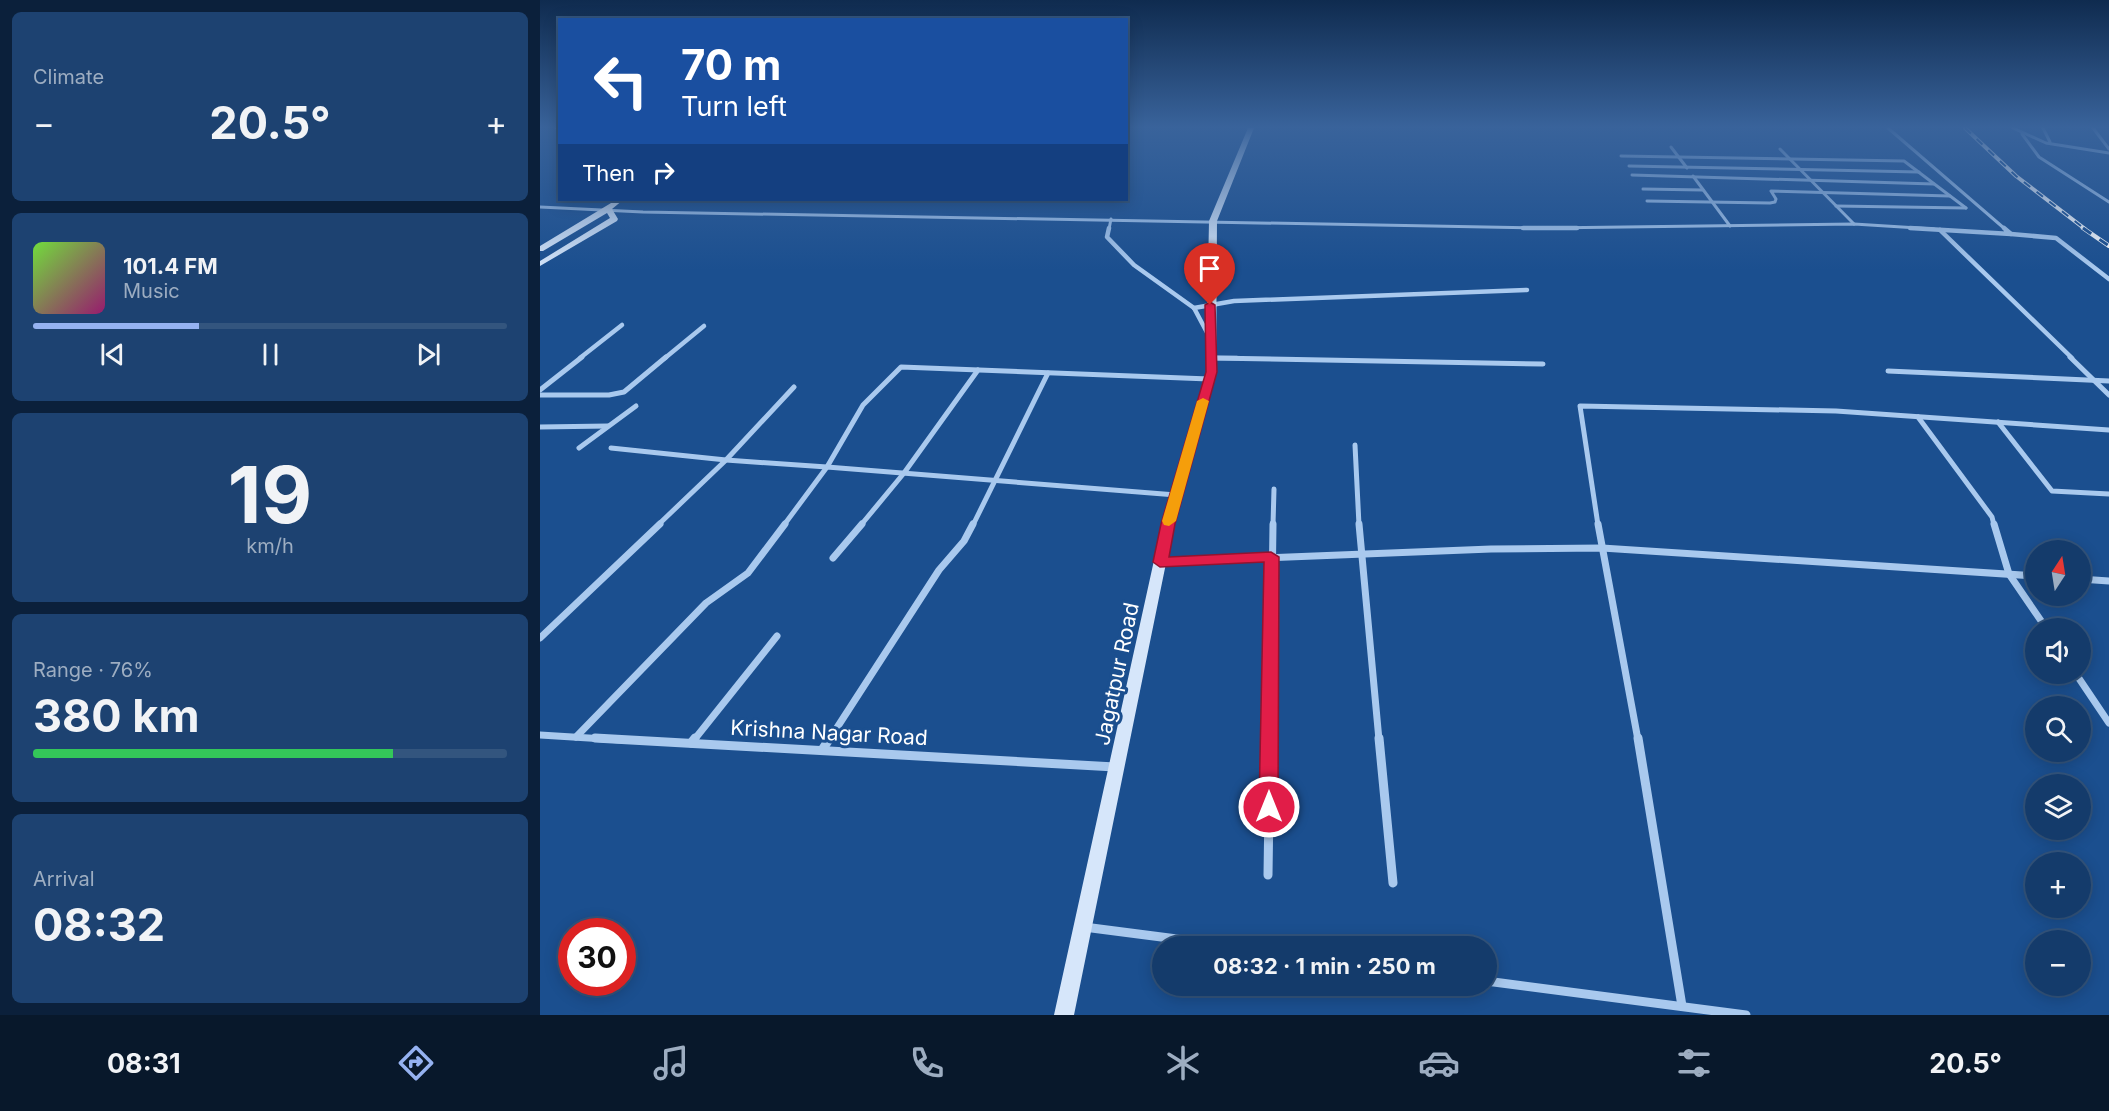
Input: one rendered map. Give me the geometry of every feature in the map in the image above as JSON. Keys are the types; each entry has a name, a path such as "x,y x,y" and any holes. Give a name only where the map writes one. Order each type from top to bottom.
{"street":[{"name":"Jagatpur Road","path":"1064,1015 1160,562 1209,379 1212,358 1210,305 1213,221 1232,175"},
{"path":"1805,175 1854,224"},
{"path":"1836,206 1966,208 1923,175"},
{"path":"1943,175 2011,234"},
{"path":"2067,175 2109,202"},
{"path":"1632,176 1935,184"},
{"path":"1694,177 1730,226"},
{"path":"1642,189 1703,190"},
{"path":"1647,201 1770,203 1775,202 1776,199 1771,191 1950,196"},
{"path":"540,249 619,201"},
{"path":"540,207 643,212 1546,228 1854,224 2056,238 2109,279"},
{"path":"540,264 614,219 608,209"},
{"name":"Jagatpur Road","path":"1110,219 1107,237 1134,265 1194,308 1212,344"},
{"path":"1940,230 2109,395"},
{"path":"1194,308 1234,302 1527,290"},
{"path":"540,390 622,325"},
{"path":"540,395 609,395 624,392 704,326"},
{"path":"1212,358 1543,364"},
{"path":"576,737 706,603 748,573 827,467 863,405 901,367 1209,379"},
{"path":"833,558 904,473 978,370"},
{"path":"1888,371 2109,381"},
{"path":"822,750 939,570 964,541 1048,373"},
{"path":"540,638 726,460 794,387"},
{"path":"579,448 636,406"},
{"path":"1682,1006 1629,686 1602,548 1580,406 1836,411 2109,430"},
{"path":"1918,417 1992,517 2009,574 2039,618"},
{"path":"1998,423 2052,491 2109,494"},
{"path":"540,427 608,426"},
{"path":"1355,445 1361,555 1393,883"},
{"path":"611,448 726,460 1177,495"},
{"path":"1268,875 1271,557 1274,489"},
{"path":"1160,562 1491,549 1602,548 2025,575"},
{"path":"2091,580 2109,581"},
{"path":"691,743 777,636"},
{"path":"2083,684 2109,723"},
{"name":"Krishna Nagar Road","path":"540,735 1117,767"},
{"path":"1083,927 1153,936"},
{"path":"1497,982 1746,1015"}],"railway":[{"path":"2015,175 2085,229"},
{"path":"2083,228 2109,246"}],"slow traffic":[{"path":"1169,521 1203,401"}],"route":[{"path":"1210,305 1211,372 1168,524 1160,562 1271,557 1269,807"}]}
